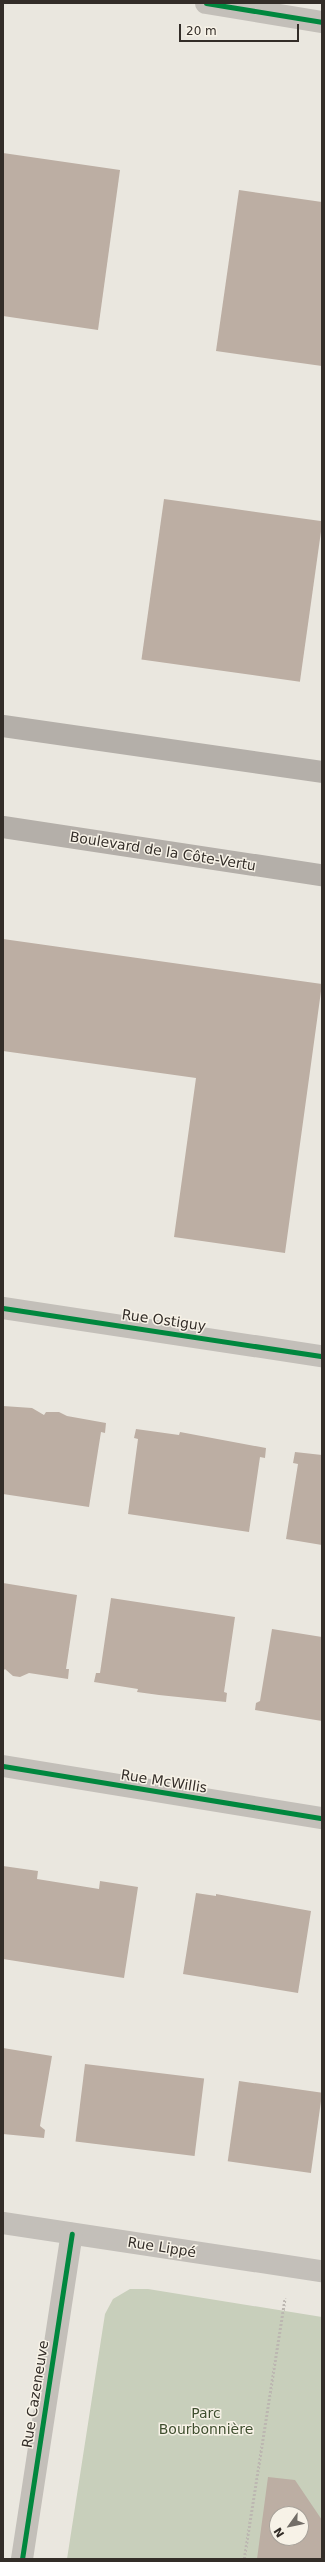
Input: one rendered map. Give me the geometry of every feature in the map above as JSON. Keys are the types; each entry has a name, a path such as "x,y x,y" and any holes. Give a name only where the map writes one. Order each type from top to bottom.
{"main road":[{"path":"3,726 322,772"},
{"name":"Boulevard de la Côte-Vertu","path":"3,827 322,875"}],"street":[{"path":"206,3 322,22"},
{"name":"Rue Ostiguy","path":"3,1308 322,1356"},
{"name":"Rue McWillis","path":"3,1766 322,1818"},
{"name":"Rue Lippé","path":"3,2223 322,2271"},
{"name":"Rue Cazeneuve","path":"22,2559 72,2234"}],"path":[{"path":"244,2559 290,2266"}],"green space":[{"name":"Parc Bourbonnière","path":"130,2289 148,2289 322,2317 322,2559 67,2559 105,2314 113,2299"}],"building":[{"path":"3,153 120,170 98,330 3,316"},
{"path":"239,190 322,202 322,366 216,351"},
{"path":"164,499 322,521 300,682 141,659"},
{"path":"3,939 322,984 285,1253 174,1237 196,1078 3,1051"},
{"path":"3,1406 32,1408 44,1415 46,1412 59,1412 67,1416 106,1423 105,1433 101,1432 89,1507 3,1494"},
{"path":"136,1429 179,1435 180,1432 266,1448 265,1458 260,1457 249,1532 128,1514 138,1439 134,1438"},
{"path":"295,1452 322,1455 322,1545 286,1539 298,1464 293,1463"},
{"path":"3,1583 77,1595 66,1669 69,1669 68,1679 29,1673 20,1677 13,1676 5,1669 3,1671"},
{"path":"111,1598 235,1617 224,1692 227,1693 226,1702 137,1692 138,1689 94,1682 96,1673 100,1673"},
{"path":"272,1629 322,1637 322,1721 255,1710 256,1703 260,1701"},
{"path":"3,1866 38,1871 37,1879 99,1889 100,1881 138,1887 124,1978 3,1959"},
{"path":"196,1893 216,1896 216,1894 311,1911 298,1993 183,1974"},
{"path":"3,2048 52,2056 40,2126 45,2130 44,2138 3,2134"},
{"path":"85,2064 204,2079 195,2156 75,2141"},
{"path":"239,2081 322,2093 311,2173 228,2161"},
{"path":"268,2477 295,2480 322,2520 322,2559 257,2559"}],"cycle path":[{"path":"206,3 322,22"},
{"path":"3,1308 322,1356"},
{"path":"3,1766 322,1818"},
{"path":"22,2559 72,2234"}]}
